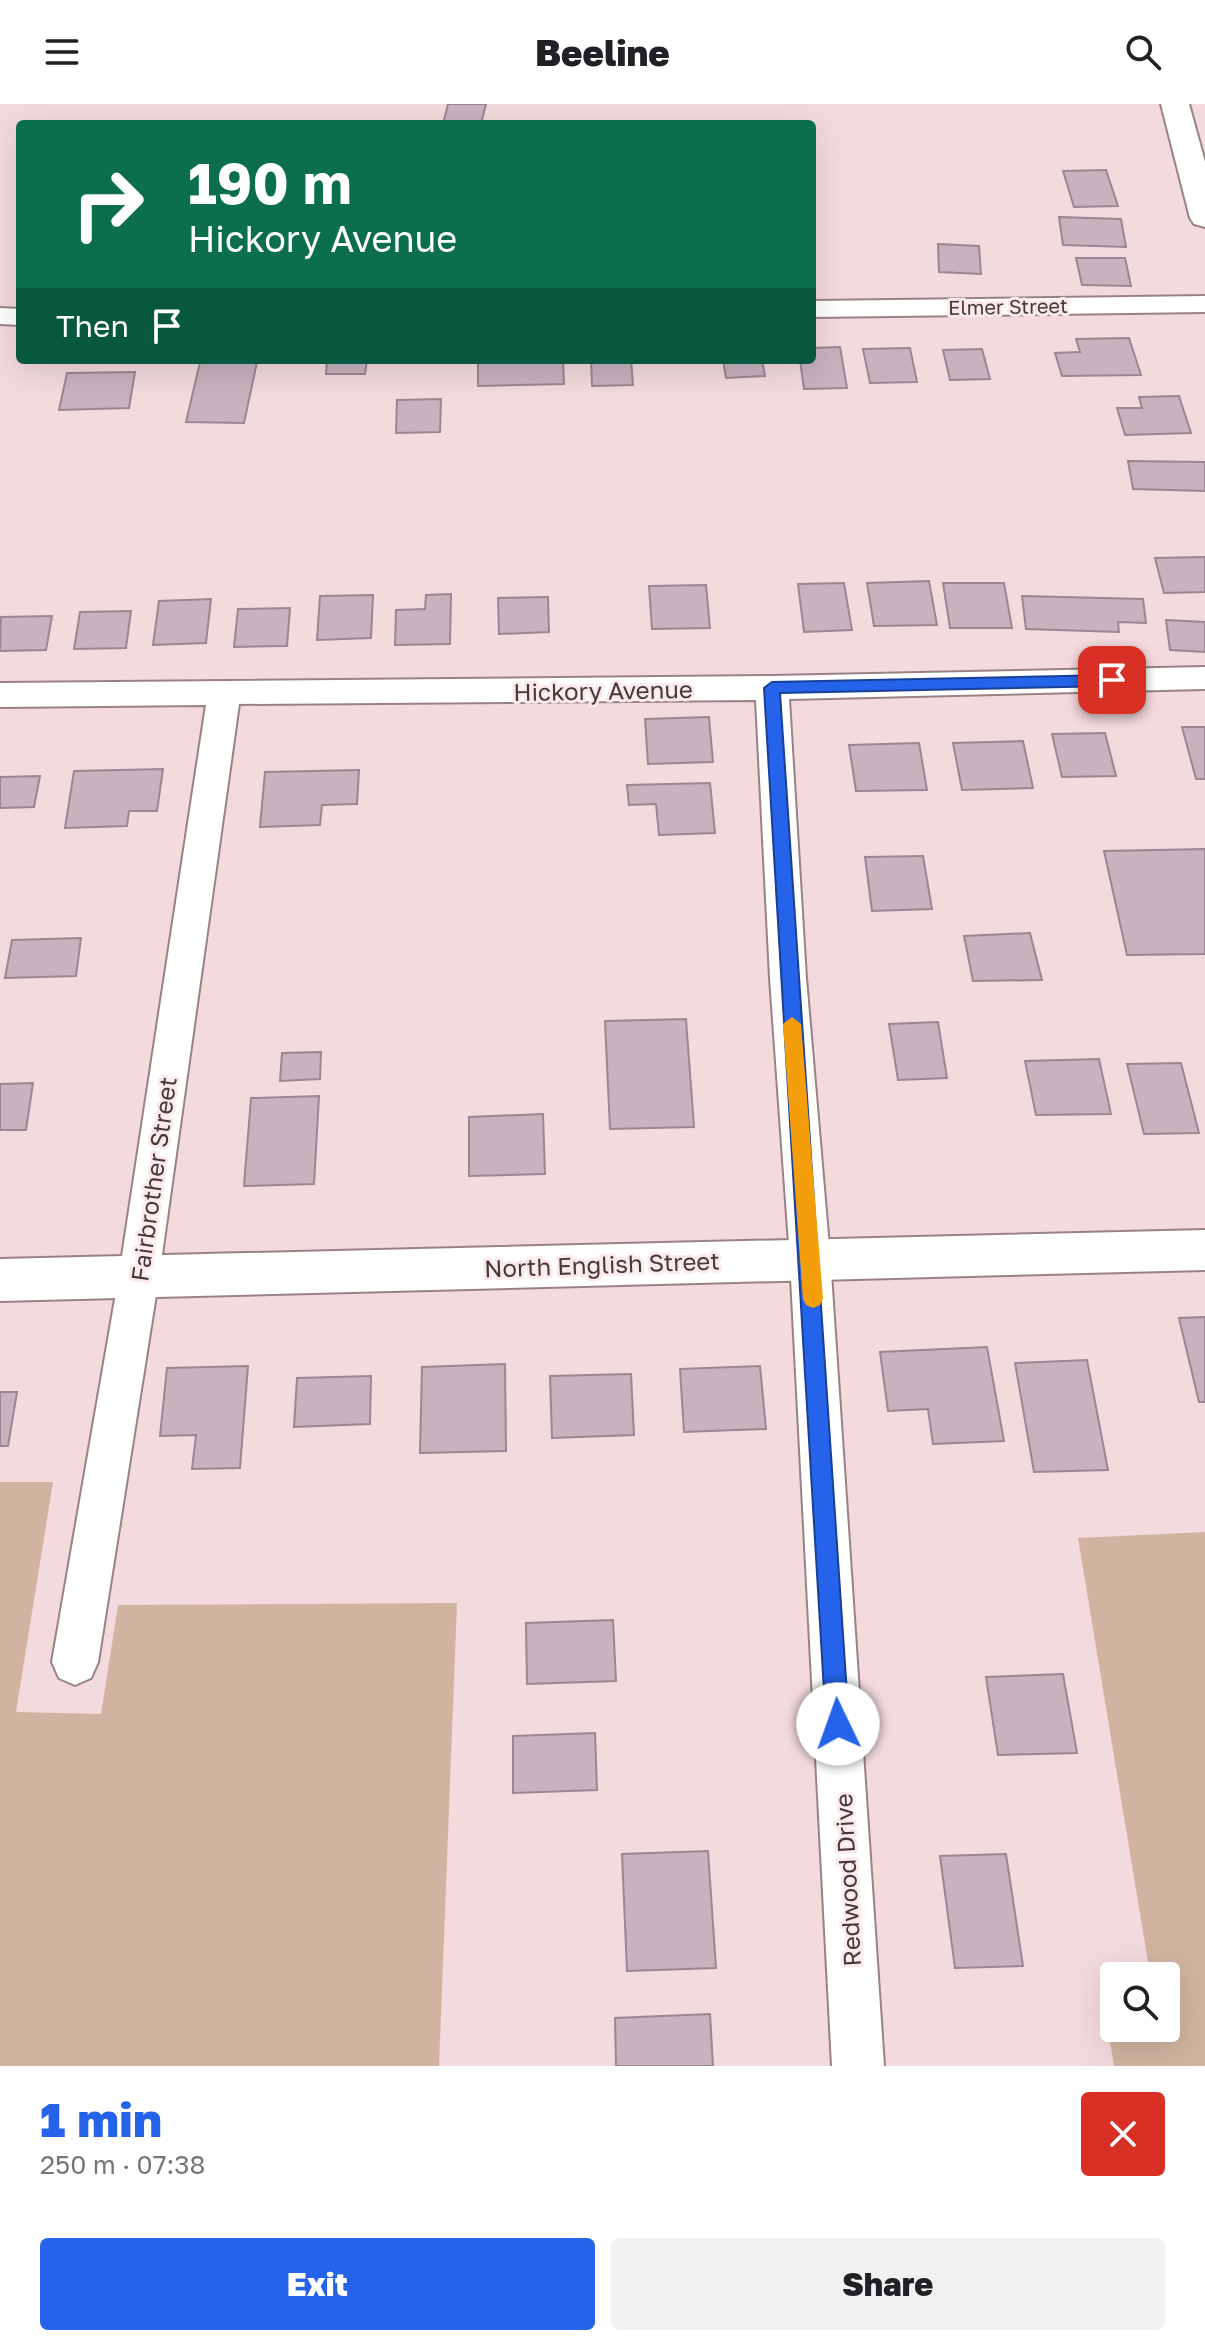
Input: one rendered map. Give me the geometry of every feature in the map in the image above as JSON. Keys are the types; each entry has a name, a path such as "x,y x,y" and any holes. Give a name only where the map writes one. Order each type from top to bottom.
{"street":[{"path":"1175,104 1205,218"},
{"name":"Elmer Street","path":"816,309 1205,304"},
{"name":"Hickory Avenue","path":"0,695 772,688 1205,678"},
{"name":"Redwood Drive","path":"772,688 788,978 810,1258 858,2066"},
{"name":"Fairbrother Street","path":"75,1662 139,1276 224,695"},
{"name":"North English Street","path":"0,1280 1205,1250"}],"shaded area":[{"path":"0,1482 53,1482 16,1712 101,1714 118,1605 457,1603 439,2066 0,2066"},
{"path":"1205,1532 1205,2066 1114,2066 1110,2042 1180,2042 1180,1962 1148,1962 1078,1538"}],"building":[{"path":"448,104 486,104 482,120 444,120"},
{"path":"1106,170 1118,206 1074,207 1063,171"},
{"path":"1059,217 1121,219 1126,247 1063,245"},
{"path":"938,244 979,246 981,274 939,272"},
{"path":"1076,258 1125,258 1131,286 1082,285"},
{"path":"1129,338 1141,375 1062,376 1055,353 1080,352 1076,339"},
{"path":"840,347 847,388 804,389 801,364 816,364 816,348"},
{"path":"910,348 917,382 870,383 863,349"},
{"path":"982,349 990,379 950,380 943,350"},
{"path":"200,364 257,364 244,423 186,422"},
{"path":"327,364 366,364 365,374 326,374"},
{"path":"478,364 563,364 564,384 478,386"},
{"path":"591,364 631,364 633,385 592,386"},
{"path":"724,364 763,364 765,376 726,378"},
{"path":"135,372 129,408 59,410 67,373"},
{"path":"1179,396 1191,433 1125,435 1117,408 1142,408 1139,397"},
{"path":"441,399 440,432 396,433 397,400"},
{"path":"1128,461 1205,462 1205,491 1133,489"},
{"path":"1205,557 1205,592 1164,593 1155,558"},
{"path":"929,581 937,625 874,626 867,583"},
{"path":"844,583 852,630 804,632 798,584"},
{"path":"943,583 1004,583 1012,628 950,628"},
{"path":"706,585 710,628 652,629 649,586"},
{"path":"451,594 450,644 395,645 396,610 425,609 426,595"},
{"path":"373,595 371,638 317,640 320,596"},
{"path":"1022,596 1143,599 1146,623 1118,622 1119,632 1026,629"},
{"path":"548,597 549,632 499,634 498,598"},
{"path":"211,599 206,643 153,645 159,601"},
{"path":"290,608 287,646 234,647 238,609"},
{"path":"131,611 126,648 74,649 80,612"},
{"path":"52,616 46,650 0,651 1,617"},
{"path":"1166,620 1205,622 1205,652 1170,650"},
{"path":"709,717 713,762 648,764 645,719"},
{"path":"1182,727 1205,727 1205,779 1196,779"},
{"path":"1105,733 1116,776 1062,777 1052,734"},
{"path":"1023,741 1033,788 962,790 953,743"},
{"path":"919,743 927,790 856,791 849,745"},
{"path":"163,769 157,811 129,811 127,826 65,828 74,771"},
{"path":"359,770 357,804 322,805 320,825 260,827 265,772"},
{"path":"40,776 34,807 0,808 0,777"},
{"path":"710,783 715,833 659,835 656,804 629,805 627,785"},
{"path":"1205,849 1205,954 1127,955 1104,851"},
{"path":"923,856 932,909 872,911 865,857"},
{"path":"1030,933 1042,980 973,981 964,936"},
{"path":"81,938 76,976 5,978 12,940"},
{"path":"686,1019 694,1127 610,1129 605,1021"},
{"path":"938,1022 947,1078 898,1080 889,1024"},
{"path":"321,1052 320,1079 280,1081 282,1053"},
{"path":"1099,1059 1111,1114 1036,1115 1025,1061"},
{"path":"1181,1063 1199,1133 1144,1134 1127,1064"},
{"path":"33,1083 26,1130 0,1130 0,1084"},
{"path":"319,1096 314,1184 244,1186 251,1098"},
{"path":"543,1114 545,1174 469,1176 469,1117"},
{"path":"1205,1317 1205,1402 1199,1402 1179,1318"},
{"path":"987,1347 1004,1441 933,1444 928,1409 888,1411 880,1352"},
{"path":"1087,1360 1108,1470 1034,1472 1015,1363"},
{"path":"505,1364 506,1451 420,1453 422,1367"},
{"path":"248,1366 240,1468 192,1469 196,1435 160,1436 167,1368"},
{"path":"760,1366 766,1429 684,1432 680,1369"},
{"path":"631,1374 634,1435 552,1438 550,1376"},
{"path":"371,1376 370,1424 294,1427 297,1378"},
{"path":"0,1392 17,1392 8,1446 0,1446"},
{"path":"613,1620 616,1681 527,1684 526,1623"},
{"path":"1063,1674 1077,1753 998,1755 986,1677"},
{"path":"595,1733 597,1790 513,1793 513,1736"},
{"path":"708,1851 716,1968 627,1971 622,1854"},
{"path":"1006,1854 1023,1966 955,1968 940,1856"},
{"path":"710,2014 713,2066 616,2066 615,2018"}],"slow traffic":[{"path":"792,1024 813,1299"}],"route":[{"path":"838,1724 812,1289 788,978 772,688 1112,680"}]}
